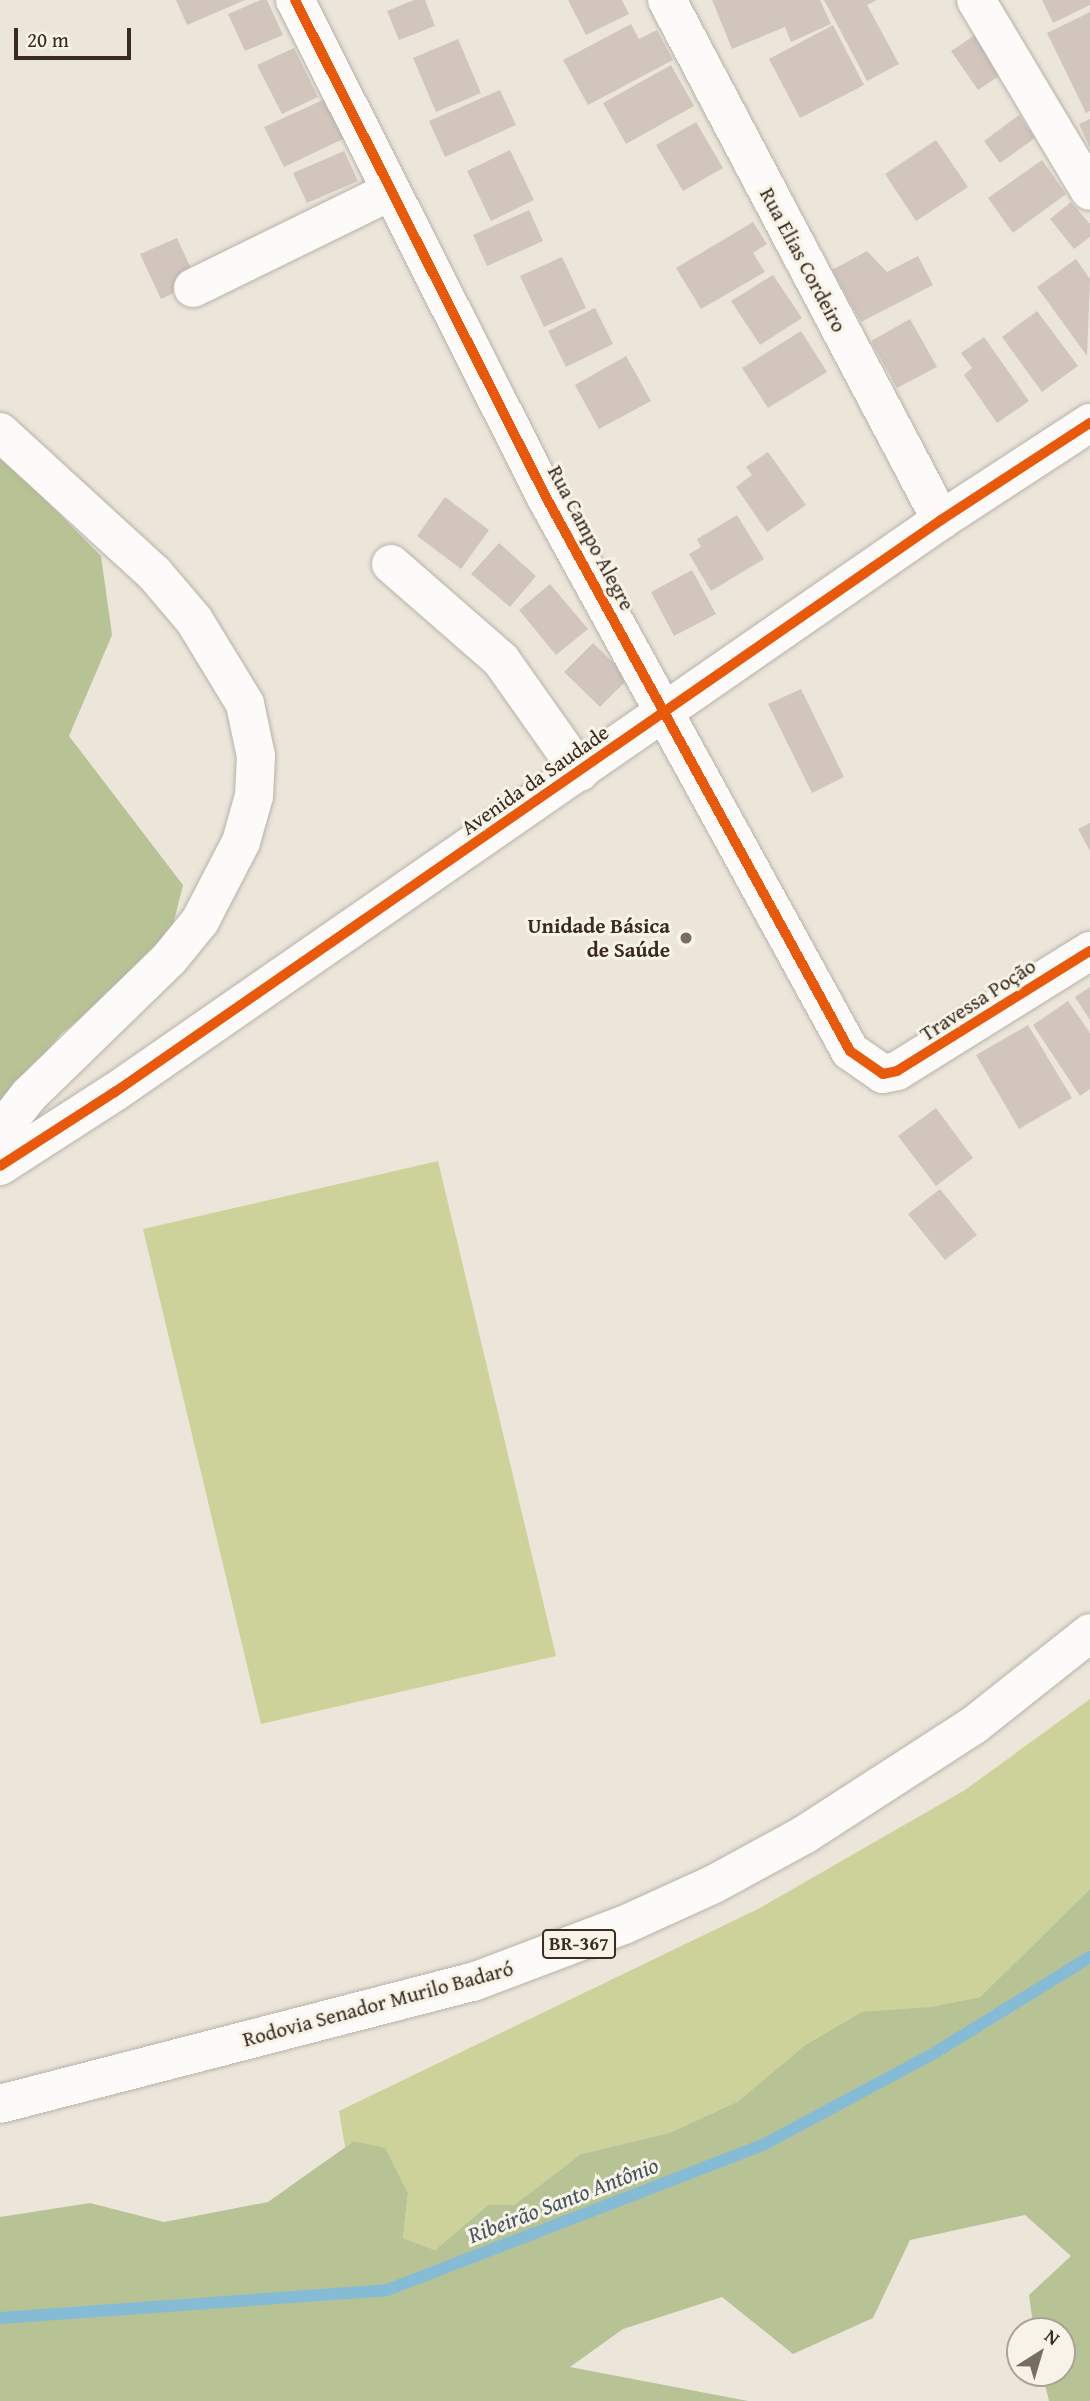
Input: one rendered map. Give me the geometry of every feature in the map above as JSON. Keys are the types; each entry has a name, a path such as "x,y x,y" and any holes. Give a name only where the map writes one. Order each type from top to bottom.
{"street":[{"name":"Rua Campo Alegre","path":"295,0 547,499 664,714 850,1051 883,1074"},
{"name":"Rua Elias Cordeiro","path":"667,0 941,520"},
{"path":"975,0 1090,191"},
{"path":"193,288 391,191"},
{"name":"Avenida da Saudade","path":"0,1166 115,1092 941,520 1090,423"},
{"path":"0,432 154,573 194,620 245,704 256,755 254,796 242,842 200,920 169,959 29,1095 0,1132"},
{"path":"391,564 501,660 580,772"},
{"name":"Travessa Poção","path":"883,1074 913,1064 1090,951"},
{"name":"Rodovia Senador Murilo Badaró","path":"0,2104 473,1982 624,1925 714,1884 825,1822 974,1725 1090,1633"}],"green space":[{"path":"0,454 101,556 112,635 69,736 183,885 167,949 61,1034 0,1109"},
{"path":"438,1161 556,1656 261,1724 143,1229"},
{"path":"1090,1699 1090,1889 980,1997 930,2007 804,2046 737,2102 669,2133 581,2154 514,2205 488,2205 435,2250 403,2238 408,2193 385,2149 355,2141 345,2147 339,2111 760,1908 965,1790"},
{"path":"1090,1889 1090,2401 1049,2401 1046,2387 1076,2387 1076,2317 1032,2317 1029,2295 1071,2256 1025,2215 910,2240 873,2318 793,2354 722,2297 623,2329 570,2367 748,2401 0,2401 0,2217 90,2203 164,2222 268,2202 354,2141 385,2148 408,2193 403,2238 435,2250 488,2205 514,2205 581,2154 669,2133 737,2102 804,2046 862,2012 930,2007 980,1997"}],"building":[{"path":"176,0 245,0 187,25"},
{"path":"267,0 283,35 245,51 228,14"},
{"path":"414,0 425,0 435,26 399,40 387,11"},
{"path":"568,0 622,0 629,14 586,35"},
{"path":"712,0 820,0 831,24 791,42 785,27 732,49"},
{"path":"824,0 877,0 867,5 899,64 867,81"},
{"path":"1042,0 1090,0 1090,5 1053,23"},
{"path":"1090,12 1090,111 1086,113 1047,33"},
{"path":"631,24 639,39 657,30 673,60 588,105 563,60"},
{"path":"833,25 864,85 800,118 769,59"},
{"path":"975,35 1002,74 978,90 951,51"},
{"path":"458,39 481,93 436,112 413,58"},
{"path":"294,48 318,97 282,114 257,65"},
{"path":"671,65 694,106 626,144 603,103"},
{"path":"500,90 516,125 445,157 429,121"},
{"path":"327,98 345,138 284,167 264,127"},
{"path":"1019,115 1035,138 1000,163 984,141"},
{"path":"1090,119 1090,148 1079,124"},
{"path":"696,122 723,168 683,191 656,145"},
{"path":"936,140 968,187 916,221 885,174"},
{"path":"510,150 534,200 491,221 467,171"},
{"path":"344,151 358,181 307,203 293,173"},
{"path":"1042,160 1066,194 1013,233 988,198"},
{"path":"1071,202 1090,224 1090,237 1074,249 1050,219"},
{"path":"529,210 543,241 487,266 473,235"},
{"path":"753,222 767,244 753,253 765,272 701,309 676,268"},
{"path":"177,238 197,282 161,299 140,254"},
{"path":"867,251 887,272 918,256 933,285 861,322 832,270"},
{"path":"562,257 586,308 544,327 520,276"},
{"path":"1076,259 1090,279 1087,356 1037,287"},
{"path":"773,275 802,318 760,345 731,301"},
{"path":"595,308 613,344 566,367 548,331"},
{"path":"1037,311 1078,366 1042,392 1002,337"},
{"path":"910,319 937,367 897,388 871,341"},
{"path":"801,331 827,372 768,408 742,368"},
{"path":"984,337 1029,401 997,423 964,375 972,368 961,353"},
{"path":"626,356 651,401 599,429 575,385"},
{"path":"768,452 806,505 767,532 736,487 752,475 746,467"},
{"path":"445,497 489,530 461,569 417,536"},
{"path":"737,515 764,559 711,591 689,554 701,547 697,539"},
{"path":"499,543 536,576 510,607 471,574"},
{"path":"692,570 716,614 674,636 651,592"},
{"path":"550,584 588,629 556,655 519,610"},
{"path":"593,643 629,678 600,707 564,672"},
{"path":"801,689 844,777 812,793 768,704"},
{"path":"1090,823 1090,851 1078,829"},
{"path":"1090,987 1090,1020 1075,997"},
{"path":"1068,1001 1090,1033 1090,1089 1080,1096 1033,1025"},
{"path":"1028,1025 1072,1098 1019,1129 976,1055"},
{"path":"936,1108 973,1158 936,1186 898,1136"},
{"path":"940,1189 977,1235 945,1260 908,1214"}],"waterway":[{"name":"Ribeirão Santo Antônio","path":"0,2318 387,2290 761,2146 936,2052 1090,1957"}],"cycle path":[{"path":"295,0 547,499 850,1051 883,1074 897,1071 1090,951"},
{"path":"0,1166 115,1092 941,520 1090,423"}],"place":[{"name":"Unidade Básica de Saúde","path":"686,938"}]}
